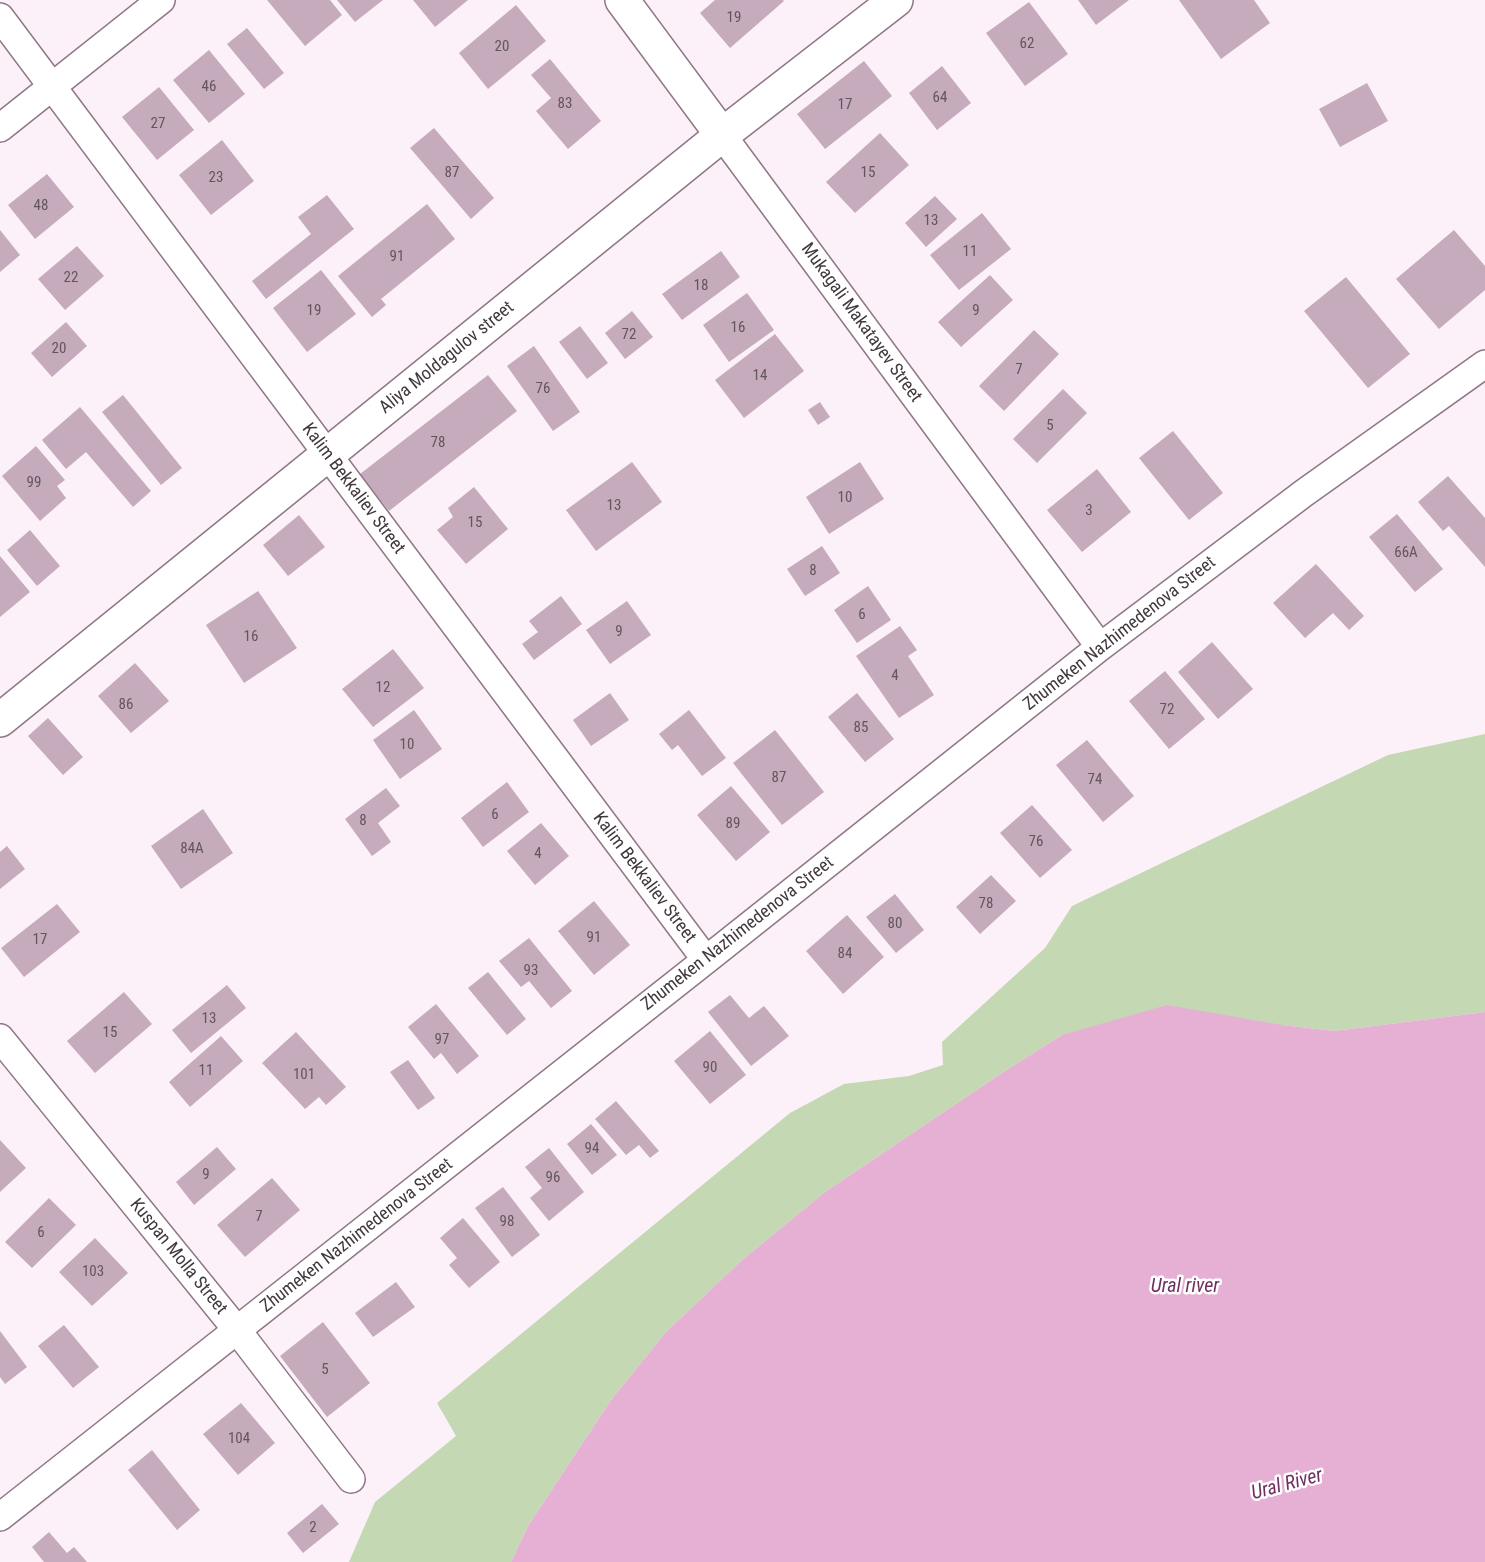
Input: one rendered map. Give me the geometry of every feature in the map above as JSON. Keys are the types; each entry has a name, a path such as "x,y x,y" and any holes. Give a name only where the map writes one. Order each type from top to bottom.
{"main road":[{"name":"Mukagali Makatayev Street","path":"622,0 722,135"},
{"name":"Aliya Moldagulov street","path":"0,720 722,135 896,0"}],"street":[{"path":"0,128 161,0"},
{"name":"Kalim Bekkaliev Street","path":"0,17 706,960"},
{"name":"Mukagali Makatayev Street","path":"722,135 1100,647"},
{"name":"Zhumeken Nazhimedenova Street","path":"0,1516 1100,647 1304,493 1485,364"},
{"name":"Kuspan Molla Street","path":"0,1038 237,1330 351,1479"}],"green space":[{"path":"1485,734 1485,1012 1334,1031 1282,1025 1062,1035 825,1192 741,1261 666,1332 611,1400 528,1526 511,1562 349,1562 375,1502 456,1436 437,1403 790,1113 844,1084 909,1076 943,1065 942,1042 1045,948 1072,906 1388,755"}],"water":[{"name":"Ural river","path":"1167,1005 1282,1025 1334,1031 1485,1012 1485,1562 511,1562 528,1526 611,1400 666,1332 741,1261 825,1192 1062,1035"}],"building":[{"path":"267,0 330,0 342,15 305,46"},
{"path":"337,0 383,0 355,22"},
{"path":"413,0 468,0 435,27"},
{"path":"715,0 784,1 730,48 700,13"},
{"path":"1078,0 1129,0 1096,25"},
{"path":"1179,0 1254,0 1270,23 1221,59"},
{"path":"1029,2 1068,54 1025,86 986,33"},
{"path":"516,5 546,41 488,89 459,53"},
{"path":"247,28 284,73 264,89 227,44"},
{"path":"209,50 245,94 209,123 173,80"},
{"path":"550,59 601,121 568,149 536,111 551,98 531,75"},
{"path":"864,61 892,96 825,149 797,114"},
{"path":"942,66 971,103 937,130 909,93"},
{"path":"1367,83 1388,121 1340,147 1319,109"},
{"path":"159,87 194,130 157,160 122,117"},
{"path":"434,128 494,198 471,219 410,148"},
{"path":"880,133 909,165 855,213 826,182"},
{"path":"222,140 254,181 211,215 179,175"},
{"path":"47,174 74,207 35,239 8,205"},
{"path":"327,195 354,229 266,299 252,281 311,234 298,217"},
{"path":"935,196 957,219 926,247 905,223"},
{"path":"427,204 455,239 381,299 386,305 372,317 338,276"},
{"path":"982,213 1011,249 959,290 930,255"},
{"path":"0,230 20,255 0,272"},
{"path":"1454,230 1485,266 1485,290 1439,329 1396,279"},
{"path":"77,246 104,276 65,310 38,279"},
{"path":"721,251 740,277 682,320 662,294"},
{"path":"321,270 356,314 307,352 273,308"},
{"path":"990,275 1013,300 961,347 938,322"},
{"path":"1346,277 1410,354 1368,388 1304,311"},
{"path":"747,293 774,330 729,362 703,325"},
{"path":"632,311 653,337 625,359 605,333"},
{"path":"66,322 87,346 52,377 31,353"},
{"path":"580,326 608,363 587,379 559,342"},
{"path":"1034,330 1059,354 1004,411 979,386"},
{"path":"775,334 804,371 744,418 715,380"},
{"path":"534,346 580,412 553,431 507,366"},
{"path":"488,375 517,411 389,511 360,474"},
{"path":"1063,389 1087,413 1037,463 1013,439"},
{"path":"123,395 182,468 161,485 102,412"},
{"path":"820,402 830,417 818,425 808,410"},
{"path":"80,407 151,491 133,507 86,452 66,469 42,440"},
{"path":"1173,431 1223,493 1189,520 1139,458"},
{"path":"36,446 65,480 57,486 66,498 40,521 2,476"},
{"path":"632,462 662,502 596,551 566,510"},
{"path":"860,462 884,499 829,534 806,497"},
{"path":"1097,469 1131,512 1082,552 1047,510"},
{"path":"1448,476 1485,518 1485,567 1449,526 1443,531 1418,502"},
{"path":"474,487 508,529 466,564 437,530 453,517 448,508"},
{"path":"1397,514 1443,569 1415,592 1369,537"},
{"path":"299,515 325,547 288,576 263,545"},
{"path":"30,530 60,566 37,586 7,550"},
{"path":"822,546 840,573 805,596 787,569"},
{"path":"0,556 30,592 0,617"},
{"path":"1316,564 1364,616 1349,630 1333,613 1305,638 1273,603"},
{"path":"868,586 891,620 857,643 834,610"},
{"path":"258,591 297,648 244,683 206,625"},
{"path":"561,596 582,624 534,660 522,644 538,632 529,621"},
{"path":"627,601 651,635 610,664 586,630"},
{"path":"900,626 917,650 908,656 934,695 899,718 856,656"},
{"path":"1212,642 1253,689 1218,719 1178,672"},
{"path":"393,649 424,688 373,727 342,689"},
{"path":"135,663 169,701 131,733 98,696"},
{"path":"1165,671 1205,719 1169,749 1129,701"},
{"path":"610,693 629,720 591,746 573,720"},
{"path":"857,693 894,739 865,762 828,717"},
{"path":"414,710 442,749 400,779 373,740"},
{"path":"689,710 726,758 702,776 678,745 672,750 659,734"},
{"path":"48,718 83,757 63,775 28,736"},
{"path":"775,730 824,792 782,825 733,763"},
{"path":"1087,740 1134,796 1103,822 1056,765"},
{"path":"507,782 529,812 483,847 461,818"},
{"path":"731,786 770,832 736,861 697,815"},
{"path":"386,788 400,806 378,823 391,842 372,856 345,819"},
{"path":"1032,805 1072,850 1040,878 1000,833"},
{"path":"203,809 233,853 181,889 151,846"},
{"path":"541,823 569,856 535,885 507,851"},
{"path":"7,846 25,869 0,889 0,852"},
{"path":"991,875 1016,901 980,934 956,907"},
{"path":"895,894 924,930 896,953 866,917"},
{"path":"594,901 630,945 594,975 558,931"},
{"path":"57,904 80,932 24,977 1,948"},
{"path":"847,915 884,957 843,994 806,951"},
{"path":"529,938 572,991 551,1008 529,981 521,987 499,961"},
{"path":"488,972 526,1019 507,1035 468,988"},
{"path":"227,985 246,1008 191,1053 172,1030"},
{"path":"124,992 152,1024 95,1073 67,1041"},
{"path":"730,995 749,1018 764,1006 789,1036 751,1066 708,1012"},
{"path":"436,1004 479,1056 457,1074 441,1053 434,1059 408,1027"},
{"path":"710,1031 746,1075 710,1104 674,1061"},
{"path":"296,1032 346,1087 326,1105 319,1097 305,1109 262,1063"},
{"path":"221,1036 243,1061 190,1107 169,1082"},
{"path":"408,1060 435,1098 418,1110 390,1072"},
{"path":"616,1101 659,1151 650,1158 639,1145 626,1155 595,1119"},
{"path":"591,1124 617,1155 592,1175 567,1144"},
{"path":"0,1140 26,1168 0,1192"},
{"path":"217,1147 236,1169 194,1205 176,1182"},
{"path":"549,1148 584,1192 549,1221 530,1198 542,1188 525,1167"},
{"path":"272,1178 300,1210 245,1257 217,1225"},
{"path":"503,1187 540,1235 512,1257 475,1208"},
{"path":"49,1198 76,1225 32,1268 5,1242"},
{"path":"463,1218 500,1262 469,1288 449,1265 457,1258 440,1238"},
{"path":"95,1238 128,1273 92,1306 59,1272"},
{"path":"396,1282 415,1307 373,1337 355,1313"},
{"path":"323,1322 370,1383 327,1417 280,1356"},
{"path":"64,1325 99,1367 73,1388 38,1346"},
{"path":"0,1331 27,1367 5,1384 0,1377"},
{"path":"241,1403 275,1443 238,1475 203,1434"},
{"path":"152,1450 200,1510 177,1530 128,1470"},
{"path":"322,1504 339,1524 303,1553 287,1533"},
{"path":"49,1532 67,1553 74,1547 87,1562 44,1562 32,1547"}],"water label":[{"name":"Ural River","path":"1287,1485"}]}
